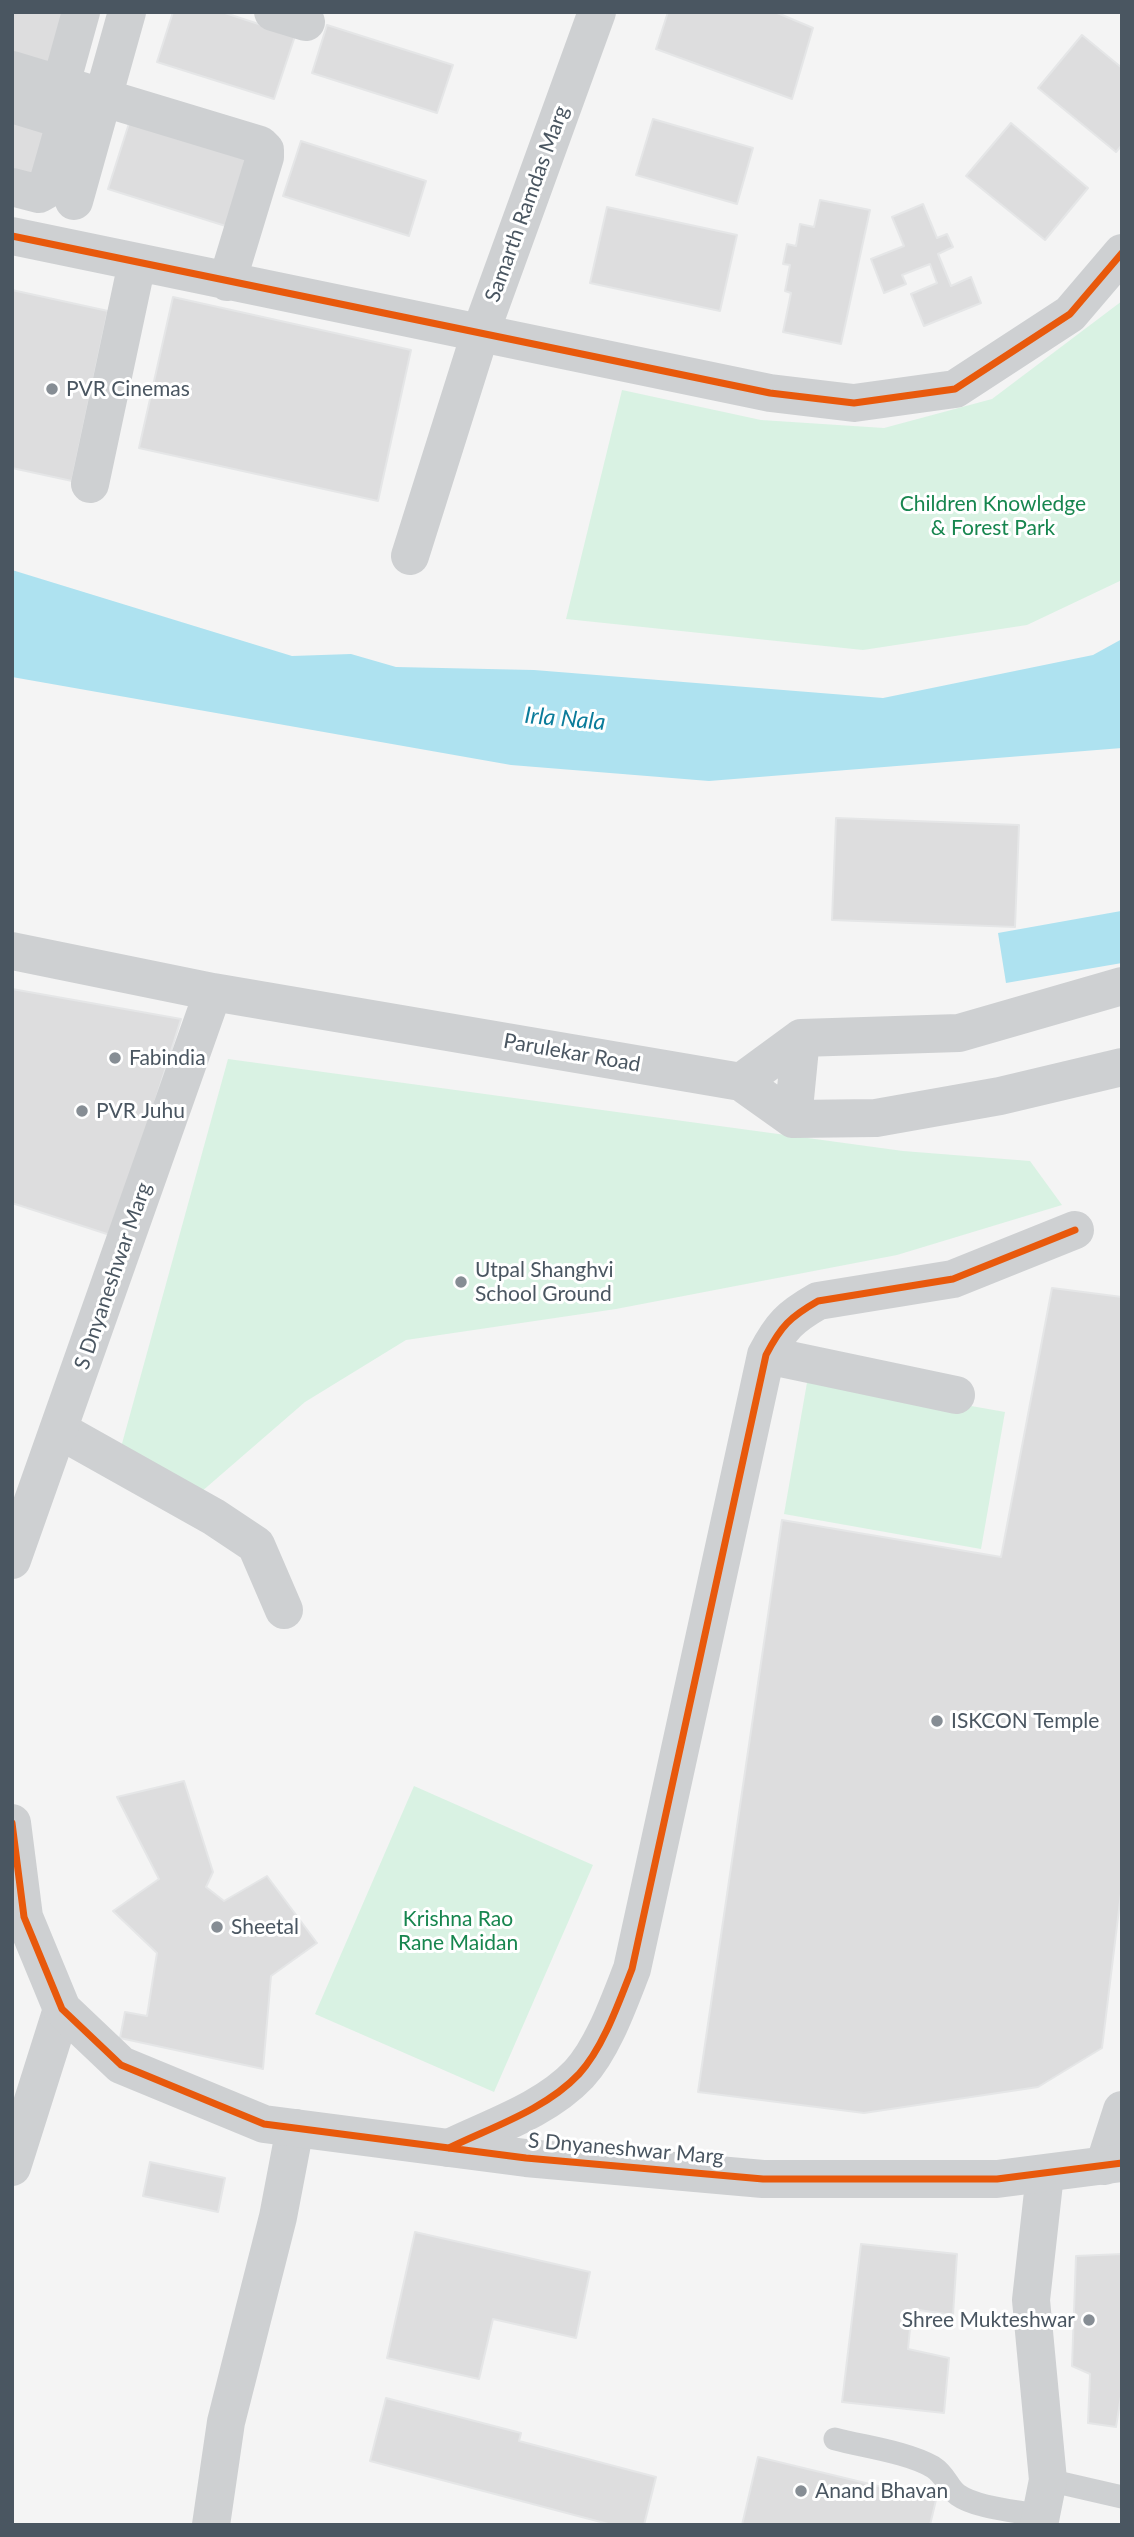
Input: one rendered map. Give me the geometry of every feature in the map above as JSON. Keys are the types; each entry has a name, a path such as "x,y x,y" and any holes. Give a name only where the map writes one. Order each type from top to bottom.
{"street":[{"path":"74,201 81,107 81,12"},
{"path":"12,187 39,194 46,190 81,107 127,12"},
{"name":"Samarth Ramdas Marg","path":"410,556 480,334 597,12"},
{"path":"12,70 81,107"},
{"path":"12,104 81,107 255,142 265,150 227,282"},
{"path":"12,236 770,393 854,402 955,389 1070,314 1122,253"},
{"path":"90,484 137,263"},
{"name":"Parulekar Road","path":"12,951 213,992 741,1082 793,1119"},
{"path":"741,1082 802,1038 959,1033 1122,986"},
{"name":"S Dnyaneshwar Marg","path":"12,1560 213,992"},
{"path":"802,1038 793,1119 876,1118 1000,1096 1122,1067"},
{"path":"449,2148 548,2100 579,2073 611,2023 632,1969 766,1355 779,1330 799,1312 818,1301 953,1279 1075,1230"},
{"path":"766,1355 956,1395"},
{"path":"59,1430 214,1517 256,1545 284,1610"},
{"name":"S Dnyaneshwar Marg","path":"12,1823 24,1917 62,2009 121,2065 264,2124 526,2158 763,2179 997,2179 1113,2165"},
{"path":"12,2167 62,2009"},
{"path":"1113,2165 1122,2110"},
{"path":"213,2524 226,2422 278,2217 295,2128"},
{"path":"1042,2507 1031,2300 1045,2174"}],"lane":[{"path":"835,2439 915,2459 947,2478 954,2493 966,2500 1042,2507 1122,2497"}],"green space":[{"name":"Children Knowledge & Forest Park","path":"1122,301 1122,580 1027,625 863,650 566,619 622,390 761,420 884,428 992,399"},
{"name":"Utpal Shanghvi School Ground","path":"228,1059 903,1151 1030,1161 1062,1205 897,1255 616,1309 406,1340 305,1402 193,1499 115,1469"},
{"path":"808,1377 1005,1412 981,1549 784,1514"},
{"name":"Krishna Rao Rane Maidan","path":"414,1786 593,1865 494,2092 315,2014"}],"water":[{"name":"Irla Nala","path":"12,570 292,656 351,654 396,667 534,670 883,698 1093,655 1122,639 1122,748 709,781 511,765 12,677"},
{"path":"1121,911 1122,963 1006,983 998,933"}],"building":[{"path":"12,12 71,12 51,75 12,62"},
{"path":"173,12 222,12 295,36 274,99 157,62"},
{"path":"668,12 775,12 813,28 792,99 656,49"},
{"path":"327,25 453,65 437,113 312,73"},
{"path":"1082,35 1122,68 1122,145 1116,152 1038,88"},
{"path":"12,113 52,125 35,182 12,175"},
{"path":"132,114 256,154 232,228 108,189"},
{"path":"653,119 753,148 737,204 636,175"},
{"path":"1011,123 1088,188 1045,240 966,176"},
{"path":"301,141 426,181 409,236 283,196"},
{"path":"820,200 870,210 841,344 783,332 791,293 785,291 790,265 783,264 787,244 796,246 800,224 814,227"},
{"path":"923,204 937,238 947,234 953,247 938,254 951,286 971,277 981,303 924,326 911,294 937,283 930,264 902,275 906,284 884,293 871,259 904,246 892,217"},
{"path":"607,207 737,235 720,311 590,283"},
{"name":"PVR Cinemas","path":"12,290 108,311 72,481 12,468"},
{"path":"173,297 411,350 378,501 139,448"},
{"path":"836,818 1019,825 1015,927 832,920"},
{"name":"PVR Juhu","path":"12,989 181,1019 113,1236 12,1203"},
{"name":"ISKCON Temple","path":"1052,1288 1122,1297 1122,1885 1102,2048 1038,2087 864,2113 698,2092 782,1520 1001,1557"},
{"name":"Sheetal","path":"184,1781 213,1872 206,1887 224,1901 267,1876 317,1943 271,1976 263,2069 120,2038 125,2012 147,2016 157,1953 113,1911 159,1879 117,1797"},
{"path":"150,2162 225,2178 218,2212 143,2196"},
{"path":"415,2232 590,2272 576,2338 493,2319 479,2379 387,2358"},
{"path":"861,2244 957,2254 953,2315 912,2309 908,2349 949,2358 944,2413 842,2402"},
{"path":"1122,2254 1122,2390 1116,2427 1088,2423 1090,2374 1072,2366 1076,2256"},
{"path":"386,2398 521,2433 519,2441 656,2477 644,2525 612,2525 370,2461"},
{"path":"758,2457 936,2500 930,2525 742,2525"}],"cycle path":[{"path":"12,236 770,393 854,403 955,389 1070,314 1122,253"},
{"path":"449,2148 517,2117 565,2087 579,2074 596,2051 622,1996 632,1969 766,1355 777,1337 793,1317 818,1301 953,1279 1075,1230"},
{"path":"12,1823 24,1917 62,2009 121,2065 264,2124 526,2158 763,2179 997,2179 1122,2163"}],"place":[{"name":"PVR Cinemas","path":"52,389"},
{"name":"Fabindia","path":"115,1058"},
{"name":"PVR Juhu","path":"82,1111"},
{"name":"Utpal Shanghvi School Ground","path":"461,1282"},
{"name":"ISKCON Temple","path":"937,1721"},
{"name":"Sheetal","path":"217,1927"},
{"name":"Shree Mukteshwar","path":"1089,2320"},
{"name":"Anand Bhavan","path":"801,2491"}]}
